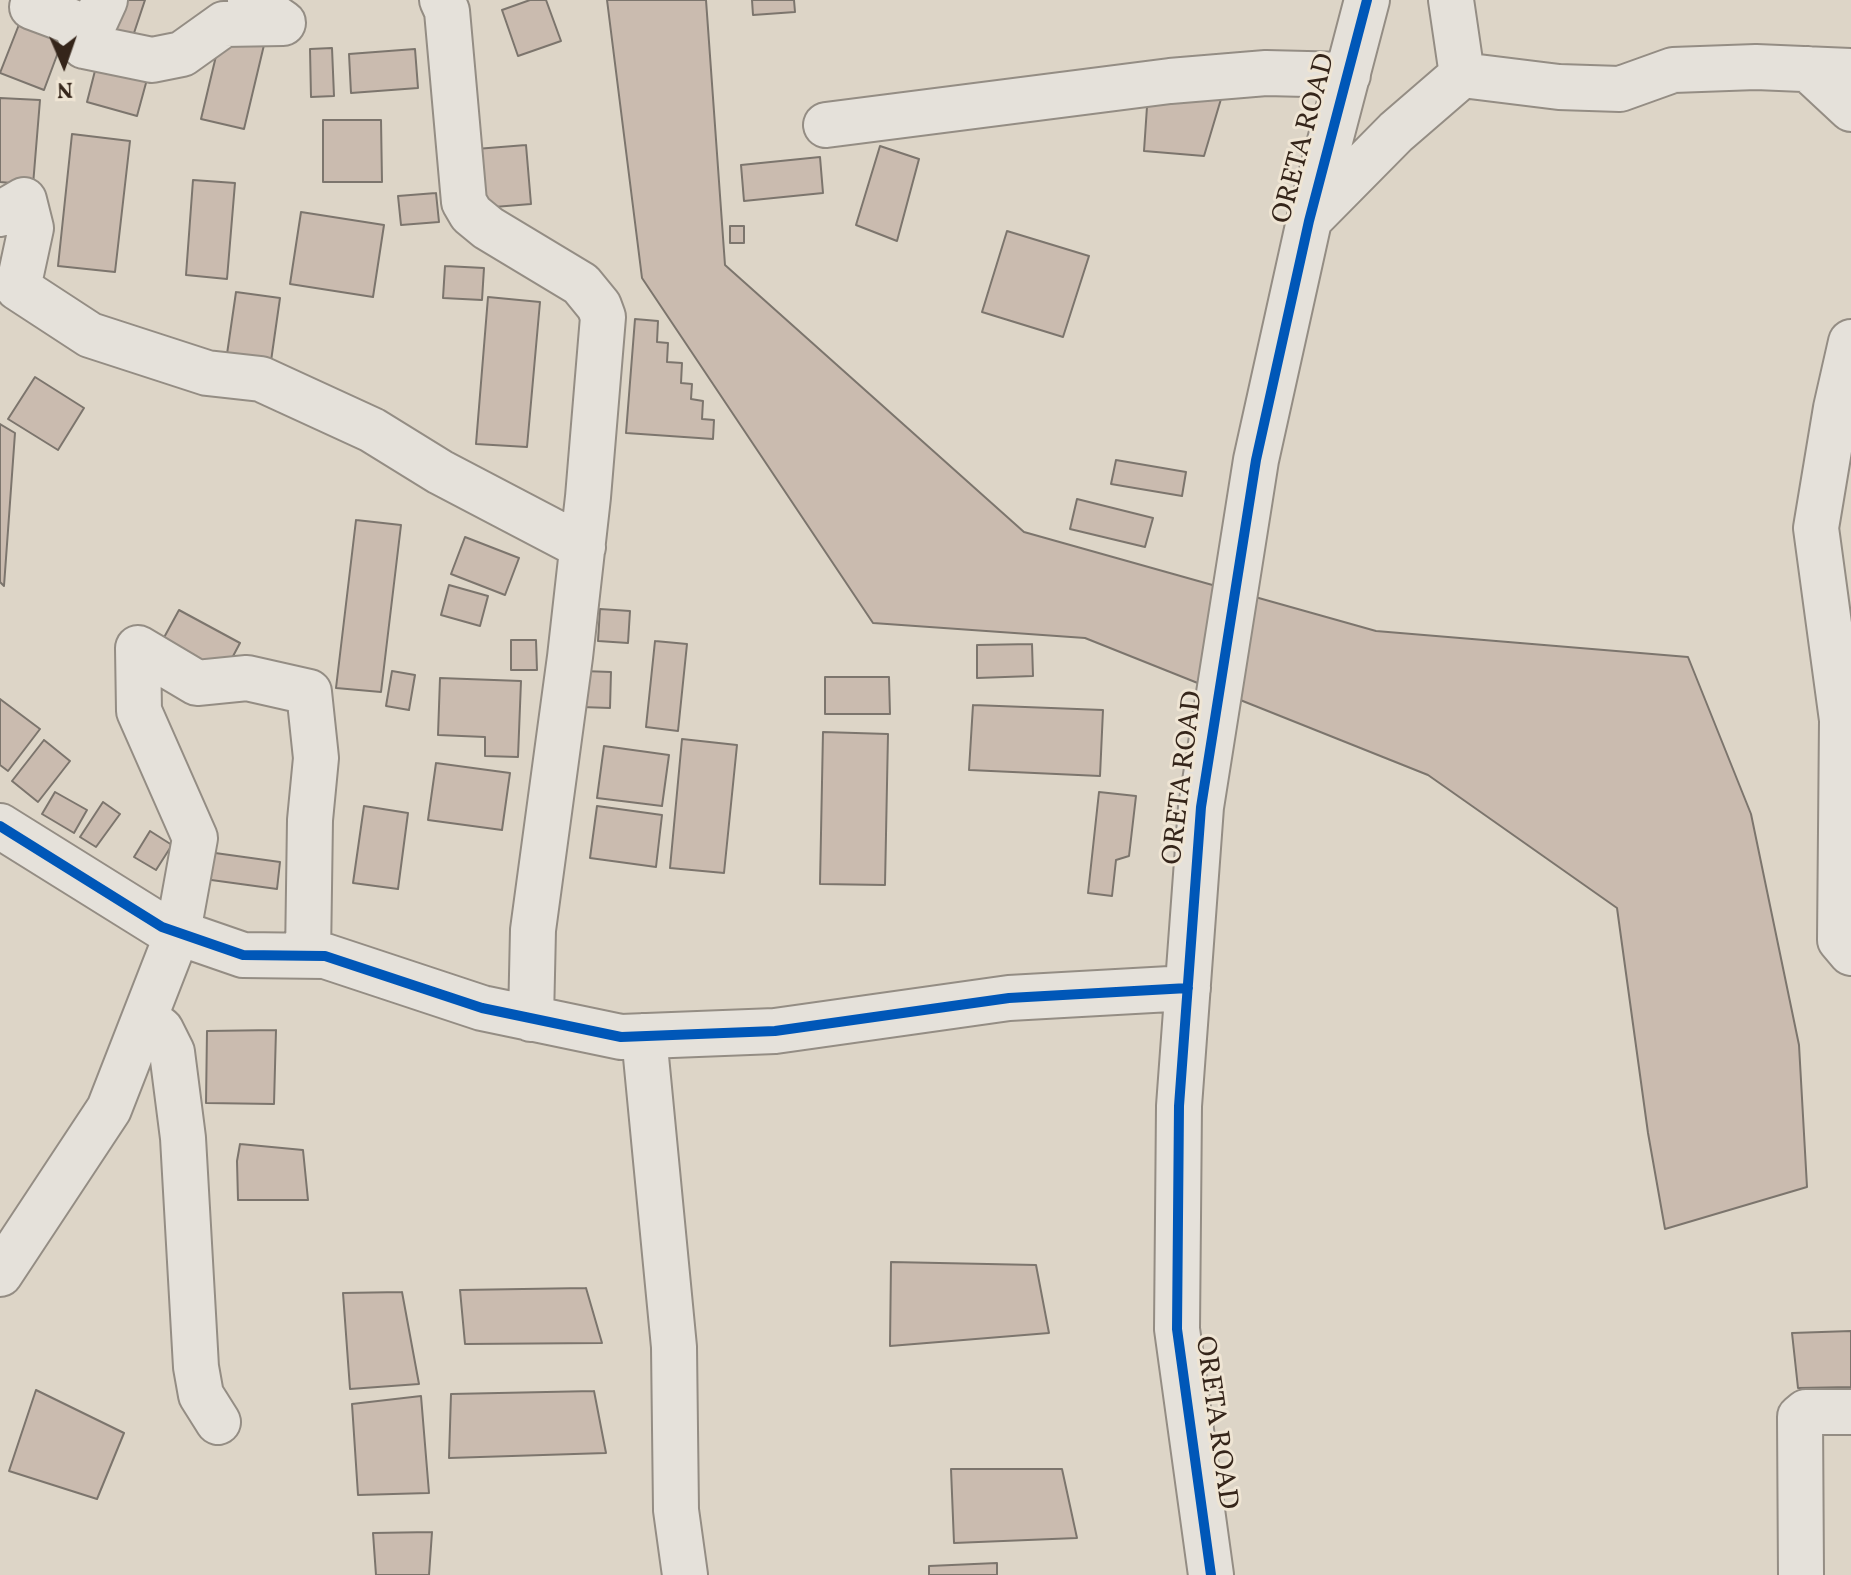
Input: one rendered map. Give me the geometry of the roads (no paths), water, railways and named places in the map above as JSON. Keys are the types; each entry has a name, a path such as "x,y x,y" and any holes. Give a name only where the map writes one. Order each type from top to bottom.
{"street":[{"path":"39,0 32,7 75,23 84,46"},
{"path":"84,46 105,0"},
{"path":"84,46 152,60 182,54 224,24 283,23 250,0"},
{"path":"442,0 447,11 464,202 471,214 488,228 581,284 599,306 603,317 583,547 554,790 533,930 531,1019"},
{"name":"ORETA ROAD","path":"1211,1575 1177,1329 1179,1106 1201,807 1256,460 1309,221 1367,0"},
{"path":"1451,0 1462,75"},
{"path":"1309,221 1396,132 1462,75 1559,87 1620,89 1673,70 1756,67 1851,71"},
{"path":"1808,69 1851,109"},
{"path":"826,125 1170,81 1266,73 1348,75"},
{"path":"0,214 24,200 31,228 18,288 90,335 207,373 261,379 372,430 440,472 583,547"},
{"path":"1851,342 1836,408 1834,527 1842,720 1840,940 1851,953"},
{"path":"0,1274 109,1109 178,932 195,838 139,711 138,648 197,683 247,678 309,692 316,758 310,820 308,956"},
{"path":"0,826 162,927 243,955 325,956 482,1008 621,1037 775,1031 1009,998 1188,988"},
{"path":"145,1017 161,1030 172,1052 184,1151 196,1367 201,1395 218,1422"},
{"path":"644,1036 674,1347 676,1510 685,1575"},
{"path":"1801,1575 1800,1417 1806,1412 1851,1412"}]}
